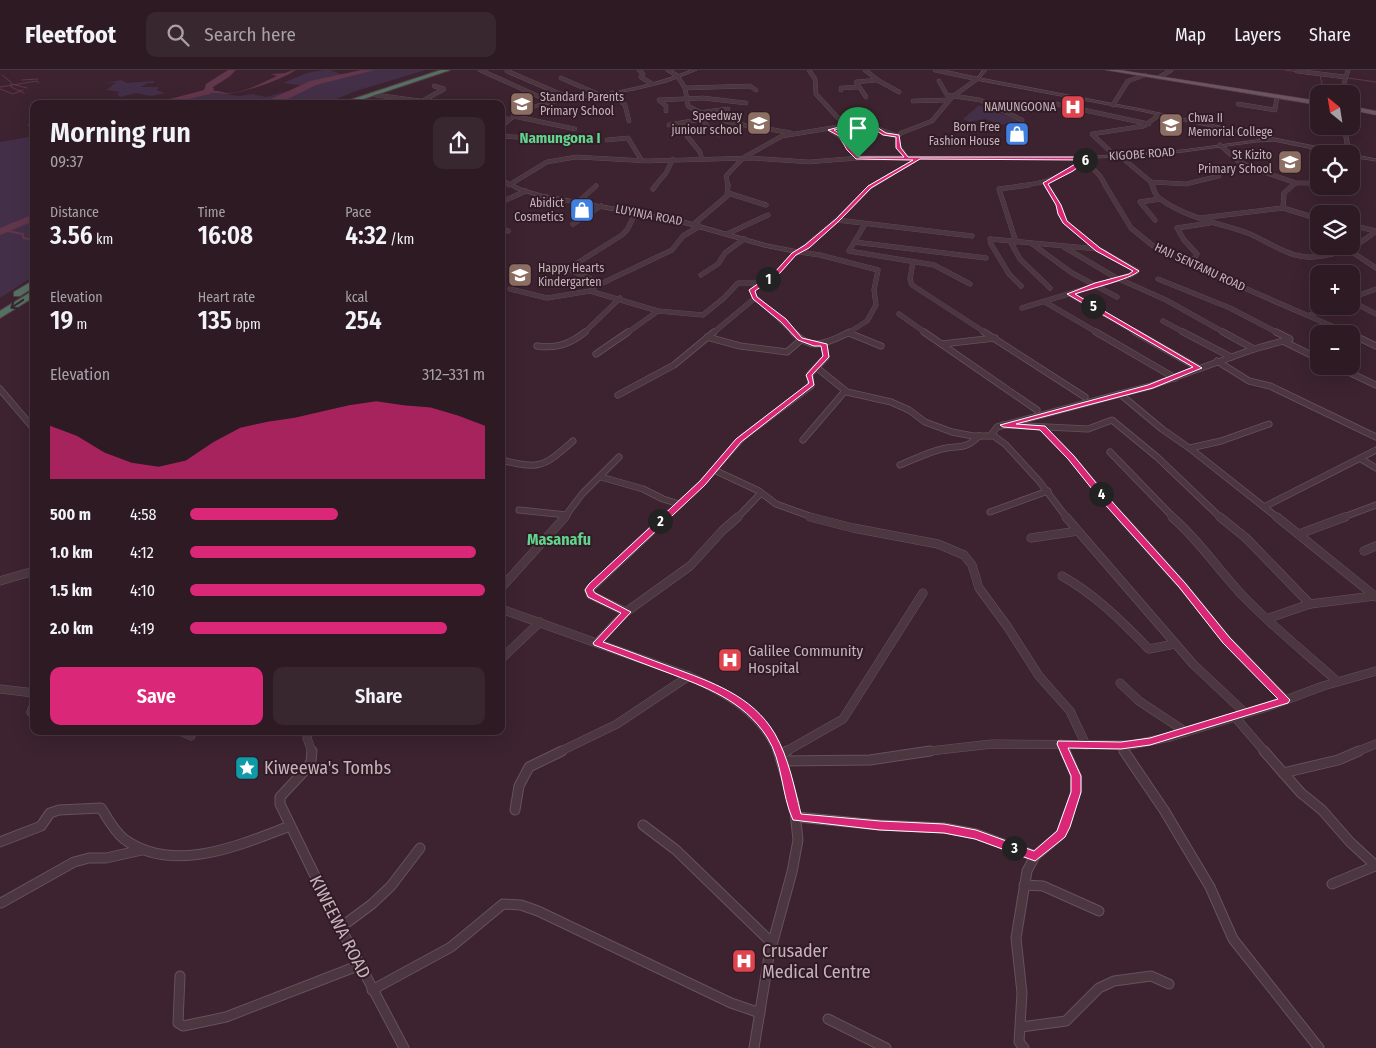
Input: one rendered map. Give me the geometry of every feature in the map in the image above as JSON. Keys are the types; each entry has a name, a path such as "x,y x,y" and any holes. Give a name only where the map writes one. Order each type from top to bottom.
{"highway":[{"path":"344,100 363,91 436,70"},
{"path":"348,100 447,70"},
{"path":"0,304 30,285"},
{"path":"0,315 30,296"}],"main road":[{"path":"1109,70 1310,102"},
{"path":"1360,110 1376,113"}],"street":[{"path":"480,70 480,72 504,80 551,102"},
{"path":"639,70 643,74 641,77 652,84"},
{"path":"668,70 678,77 685,88 688,106 708,118 792,133 830,130 850,126 874,128 885,134 898,136 904,131 932,121 948,100 978,78 985,70"},
{"path":"505,124 522,111 551,102 612,93 678,77 695,70"},
{"path":"809,70 814,75 817,88 816,94 821,101 850,126"},
{"path":"865,70 876,80 899,92"},
{"path":"935,70 1022,89 1113,105 1310,147"},
{"path":"1160,77 1172,70"},
{"path":"1343,85 1348,70"},
{"path":"507,71 572,98"},
{"path":"1297,71 1345,77"},
{"path":"1113,105 1128,82 1145,75"},
{"path":"561,78 600,95"},
{"path":"866,97 856,82 876,80"},
{"path":"939,80 943,91 947,95 980,100 1022,120"},
{"path":"423,100 444,89 434,86"},
{"path":"685,88 750,86 756,90"},
{"path":"841,90 841,88 859,87"},
{"path":"612,93 626,104 629,109 629,121"},
{"path":"376,95 414,100"},
{"path":"1238,104 1275,110 1277,96"},
{"path":"666,111 666,106 659,100 686,98 746,104"},
{"path":"913,101 948,100"},
{"path":"1027,110 1038,104 1056,104 1149,124"},
{"path":"697,113 728,109"},
{"path":"1159,115 1149,124 1137,129 1092,134 1117,156 1152,182 1160,199"},
{"path":"668,125 708,118"},
{"path":"505,119 575,129"},
{"path":"702,119 708,128 718,134"},
{"path":"830,130 841,136 848,149 858,158"},
{"path":"590,291 601,283 672,250 683,236 724,200 728,193 726,176 743,158 767,143 792,133"},
{"path":"505,136 558,140"},
{"path":"687,136 700,152 702,159"},
{"path":"898,136 898,148 907,158"},
{"path":"608,140 628,138 642,160"},
{"name":"KIGOBE ROAD","path":"919,158 1084,159 1183,151 1220,145 1274,140"},
{"path":"1220,145 1238,161 1252,168 1296,183 1310,183"},
{"path":"505,182 547,162 576,156 642,160 743,158 809,162 858,158 919,158"},
{"path":"1360,157 1376,160"},
{"path":"799,252 820,255 878,270 874,286 876,307 867,321 860,327 824,344 816,345 801,340 784,321 755,298 752,290 777,273 794,254 838,220 870,187 919,158"},
{"path":"1016,242 999,189 1045,183 1071,170 1084,159"},
{"name":"HAJI SENTAMU ROAD","path":"1084,159 1100,176 1131,228 1152,245 1182,261 1332,325"},
{"path":"653,190 673,160"},
{"path":"1152,182 1182,186 1201,183 1219,176"},
{"name":"LUYINJA ROAD","path":"505,182 526,191 696,225 799,252"},
{"path":"1022,308 1135,274 1136,271 1098,249 1065,222 1060,214 1058,205 1045,183"},
{"path":"1283,208 1284,193 1296,183"},
{"path":"578,202 596,186"},
{"path":"505,200 526,191"},
{"path":"728,193 766,205"},
{"path":"1155,220 1140,202 1160,199 1198,218 1246,233 1278,249 1312,257 1323,255"},
{"path":"573,224 601,206"},
{"path":"1198,218 1283,208 1310,216"},
{"path":"601,283 572,271 572,267 622,235 627,230 636,212"},
{"path":"727,234 768,215"},
{"path":"838,220 972,236"},
{"path":"1182,261 1195,258 1197,254 1184,240 1177,228 1212,223"},
{"path":"865,224 850,251 853,254 934,265 970,284"},
{"path":"1360,228 1376,231"},
{"path":"1360,244 1376,231"},
{"path":"701,276 718,264 726,253 744,239"},
{"path":"1022,286 1009,274 990,240 1098,249"},
{"path":"1010,241 1011,247 1036,276 1050,288"},
{"path":"854,242 986,258"},
{"path":"1032,243 1046,256 1092,286 1117,297"},
{"path":"1064,247 1119,279 1172,304 1254,349"},
{"path":"1356,255 1376,268"},
{"path":"913,262 910,279 912,285 1085,397"},
{"path":"991,435 997,427 1003,425 1175,378 1217,361 1254,349 1285,342 1290,338 1230,308 1158,280"},
{"path":"510,289 546,298 590,291 620,298 658,311 704,315 738,283 762,283"},
{"path":"1360,295 1376,289"},
{"path":"1070,294 1198,368"},
{"path":"537,346 549,349 565,344 589,329 620,298"},
{"path":"618,395 674,365 755,298"},
{"path":"1046,302 1175,378"},
{"path":"1360,304 1376,314"},
{"path":"596,354 658,311"},
{"path":"899,314 1037,410"},
{"path":"1163,321 1231,357"},
{"path":"848,333 881,346"},
{"path":"707,337 740,346 787,352 801,340"},
{"path":"942,344 995,338"},
{"name":"HAJI SENTAMU ROAD","path":"1360,338 1376,346"},
{"path":"1285,342 1310,354"},
{"path":"626,612 591,595 589,590 714,470 748,433 811,386 812,382 809,375 826,357 824,344"},
{"path":"1217,361 1262,386 1270,386 1376,437"},
{"path":"816,367 844,391 891,402 910,410 925,422 952,432 978,436 991,435 1006,445 1048,492 1078,531 1175,644 1245,714"},
{"path":"1355,375 1376,385"},
{"path":"0,389 30,424"},
{"path":"803,440 844,391"},
{"path":"1120,394 1299,534 1375,597"},
{"path":"1003,425 1088,429 1112,420 1157,457 1220,517 1246,538 1310,604"},
{"path":"1190,448 1228,439 1269,424"},
{"path":"1042,428 1071,457 1103,497 1182,585 1226,640 1285,700"},
{"path":"900,465 942,449 961,448 971,444 978,436"},
{"path":"505,461 531,467 540,467 573,441"},
{"path":"1264,508 1280,497 1361,460 1376,450"},
{"path":"1110,452 1168,513 1190,532 1217,568 1338,682"},
{"path":"505,584 554,532 582,494 602,477 619,457"},
{"path":"1361,460 1376,468"},
{"path":"714,470 761,493 775,504 803,515 853,528 938,544 964,555 972,565 978,588 1007,626 1039,676 1070,712 1086,745"},
{"path":"602,477 643,489 663,499 679,504"},
{"path":"990,512 1048,492"},
{"path":"597,643 626,612 685,570 705,552 722,530 744,512 761,493"},
{"path":"1299,534 1376,505"},
{"path":"519,510 567,515"},
{"path":"1031,538 1078,531"},
{"path":"1364,551 1376,546"},
{"path":"0,581 30,572"},
{"path":"1062,576 1085,589 1105,605 1149,649 1175,644"},
{"path":"782,758 842,719 878,666 923,593"},
{"path":"1269,618 1310,604 1375,597"},
{"path":"505,610 689,676 736,699 751,711 770,735 782,758 797,817 797,847 784,906 772,943 754,1048"},
{"path":"505,655 540,622"},
{"path":"782,758 870,760 992,744 1121,746 1150,742 1245,714 1376,671"},
{"path":"515,810 519,786 529,767 617,724 689,676"},
{"path":"1120,683 1139,701 1186,732"},
{"path":"0,689 30,693"},
{"path":"1235,717 1283,774 1301,793 1322,810 1375,866 1332,884"},
{"name":"KIWEEWA ROAD","path":"307,735 312,758 300,776 283,792 280,797 280,804 372,990 404,1048"},
{"path":"1024,1048 1019,1042 1022,993 1016,938 1027,871 1035,856 1061,834 1076,792 1076,776 1061,744"},
{"path":"1283,774 1338,760 1376,744"},
{"path":"1121,746 1164,810 1210,887 1233,939 1319,1048"},
{"path":"0,842 41,826 50,813 59,810 101,808 122,838 143,850 154,854 168,855 198,854 244,843 290,826"},
{"path":"797,817 880,825 944,828 976,834 1035,856"},
{"path":"643,824 676,850 772,943"},
{"path":"341,927 372,904 391,886 420,848"},
{"path":"1,903 74,862 89,858 106,858 143,850"},
{"path":"1024,885 1043,886 1099,911"},
{"path":"372,990 451,947 499,906 512,903 538,911 731,1003 760,1013"},
{"path":"180,976 178,1024 183,1026 226,1017 360,965"},
{"path":"1021,1027 1066,1020 1099,988 1114,981 1151,976 1169,984"},
{"path":"828,1019 886,1048"}],"shaded area":[{"path":"296,70 273,81 234,93 253,87 277,76 271,74"},
{"path":"330,70 343,75 371,70 426,70 356,91 334,100 178,100 209,92 239,96 252,94 266,97 307,86 283,83 307,73"},
{"path":"121,80 127,83 153,81 155,83 148,83 140,87 159,87 157,90 165,93 151,96 136,93 120,97 117,94 120,92 106,90 116,83 103,84"},
{"path":"212,89 211,91 233,93 227,94 208,93 176,100 165,100"},
{"path":"979,105 1020,121 1000,125 985,119 969,122 963,119"},
{"path":"30,137 30,279 0,298 0,233 9,230 0,231 0,142"}],"waterway":[{"path":"173,100 207,92 210,90 209,86 232,70"},
{"path":"277,100 313,83 371,70"},
{"path":"1285,70 1298,72"},
{"path":"2,75 11,82 11,85"},
{"path":"1320,75 1322,84"},
{"path":"1348,78 1376,82"},
{"path":"22,80 38,79"},
{"path":"14,85 37,81 39,83"},
{"path":"0,87 11,85"},
{"path":"11,85 20,91"},
{"path":"14,85 27,88"},
{"path":"0,89 13,94 20,91"},
{"path":"20,91 24,93"},
{"path":"0,232 30,219"},
{"path":"7,231 23,234 23,238 30,239"}],"place":[{"name":"Standard Parents Primary School","path":"522,104"},
{"name":"NAMUNGOONA","path":"1073,107"},
{"name":"Speedway juniour school","path":"759,123"},
{"name":"Chwa II Memorial College","path":"1171,125"},
{"name":"Born Free Fashion House","path":"1017,134"},
{"name":"St Kizito Primary School","path":"1290,162"},
{"name":"Abidict Cosmetics","path":"582,210"},
{"name":"Happy Hearts Kindergarten","path":"520,275"},
{"name":"Galilee Community Hospital","path":"730,660"},
{"name":"Kiweewa's Tombs","path":"247,768"},
{"name":"Crusader Medical Centre","path":"744,961"}],"district":[{"name":"Namungona I","path":"560,138"},
{"name":"Masanafu","path":"559,539"}],"route":[{"path":"858,158 848,149 841,136 830,130 850,126 873,127 885,134 898,136 898,148 907,158 971,157 1083,158 1085,160 1071,170 1045,183 1054,197 1065,222 1098,249 1132,267 1136,273 1070,294 1108,314 1198,368 1150,386 1003,425 1042,428 1071,457 1128,526 1182,585 1226,640 1285,700 1213,724 1150,742 1121,746 1061,744 1076,776 1076,792 1061,834 1035,856 976,834 944,828 880,825 797,817 783,761 770,735 751,711 716,687 597,643 626,612 591,595 589,590 592,586 702,483 752,429 789,400 800,395 812,384 809,375 826,357 824,344 816,345 800,339 784,321 755,298 752,290 777,273 794,254 807,247 838,220 870,187 919,158 907,158 858,158"}]}
